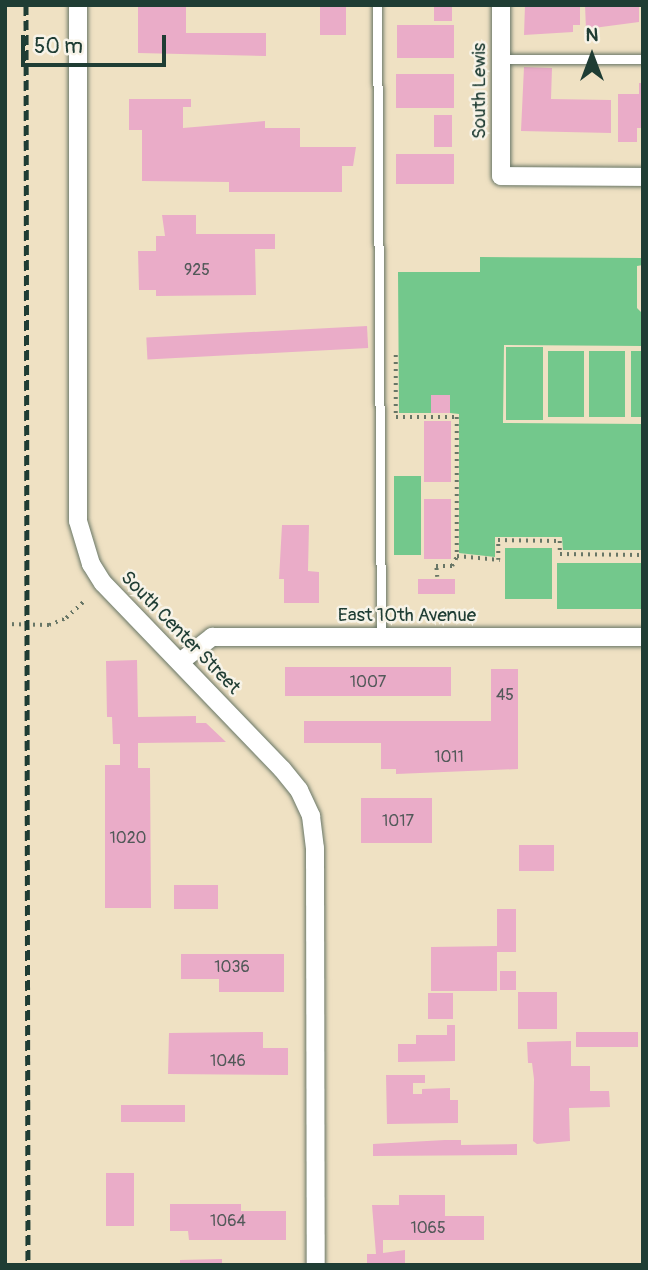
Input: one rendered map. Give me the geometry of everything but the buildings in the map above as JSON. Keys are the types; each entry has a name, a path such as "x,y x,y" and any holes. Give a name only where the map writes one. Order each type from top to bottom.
{"street":[{"name":"South Center Street","path":"78,5 78,521 90,564 103,583 282,769 311,816 316,848 316,1265"},
{"name":"South Lewis","path":"501,5 501,176 643,177"},
{"name":"East 10th Avenue","path":"180,662 212,638 643,638"}],"lane":[{"path":"377,5 381,638"},
{"path":"501,59 643,59"}],"path":[{"path":"396,355 396,417 457,417 457,555 452,566 436,566 437,577"},
{"path":"457,555 499,560 498,540 561,541 560,554 643,555"},
{"path":"5,624 49,625 66,618 85,600"}],"green space":[{"path":"480,257 643,258 643,265 637,266 637,308 643,314 643,346 504,345 503,423 643,424 643,550 563,550 562,537 495,537 495,557 459,553 459,414 450,413 449,395 431,395 431,413 399,413 398,272 480,272"},
{"path":"506,347 543,347 543,420 506,420"},
{"path":"548,351 584,351 584,417 548,417"},
{"path":"589,351 625,351 625,417 589,417"},
{"path":"631,351 643,351 643,417 631,417"},
{"path":"394,476 421,476 421,555 394,555"},
{"path":"505,548 552,548 552,599 505,599"},
{"path":"557,563 643,563 643,609 557,609"}],"railway":[{"path":"26,5 28,1265"}]}
